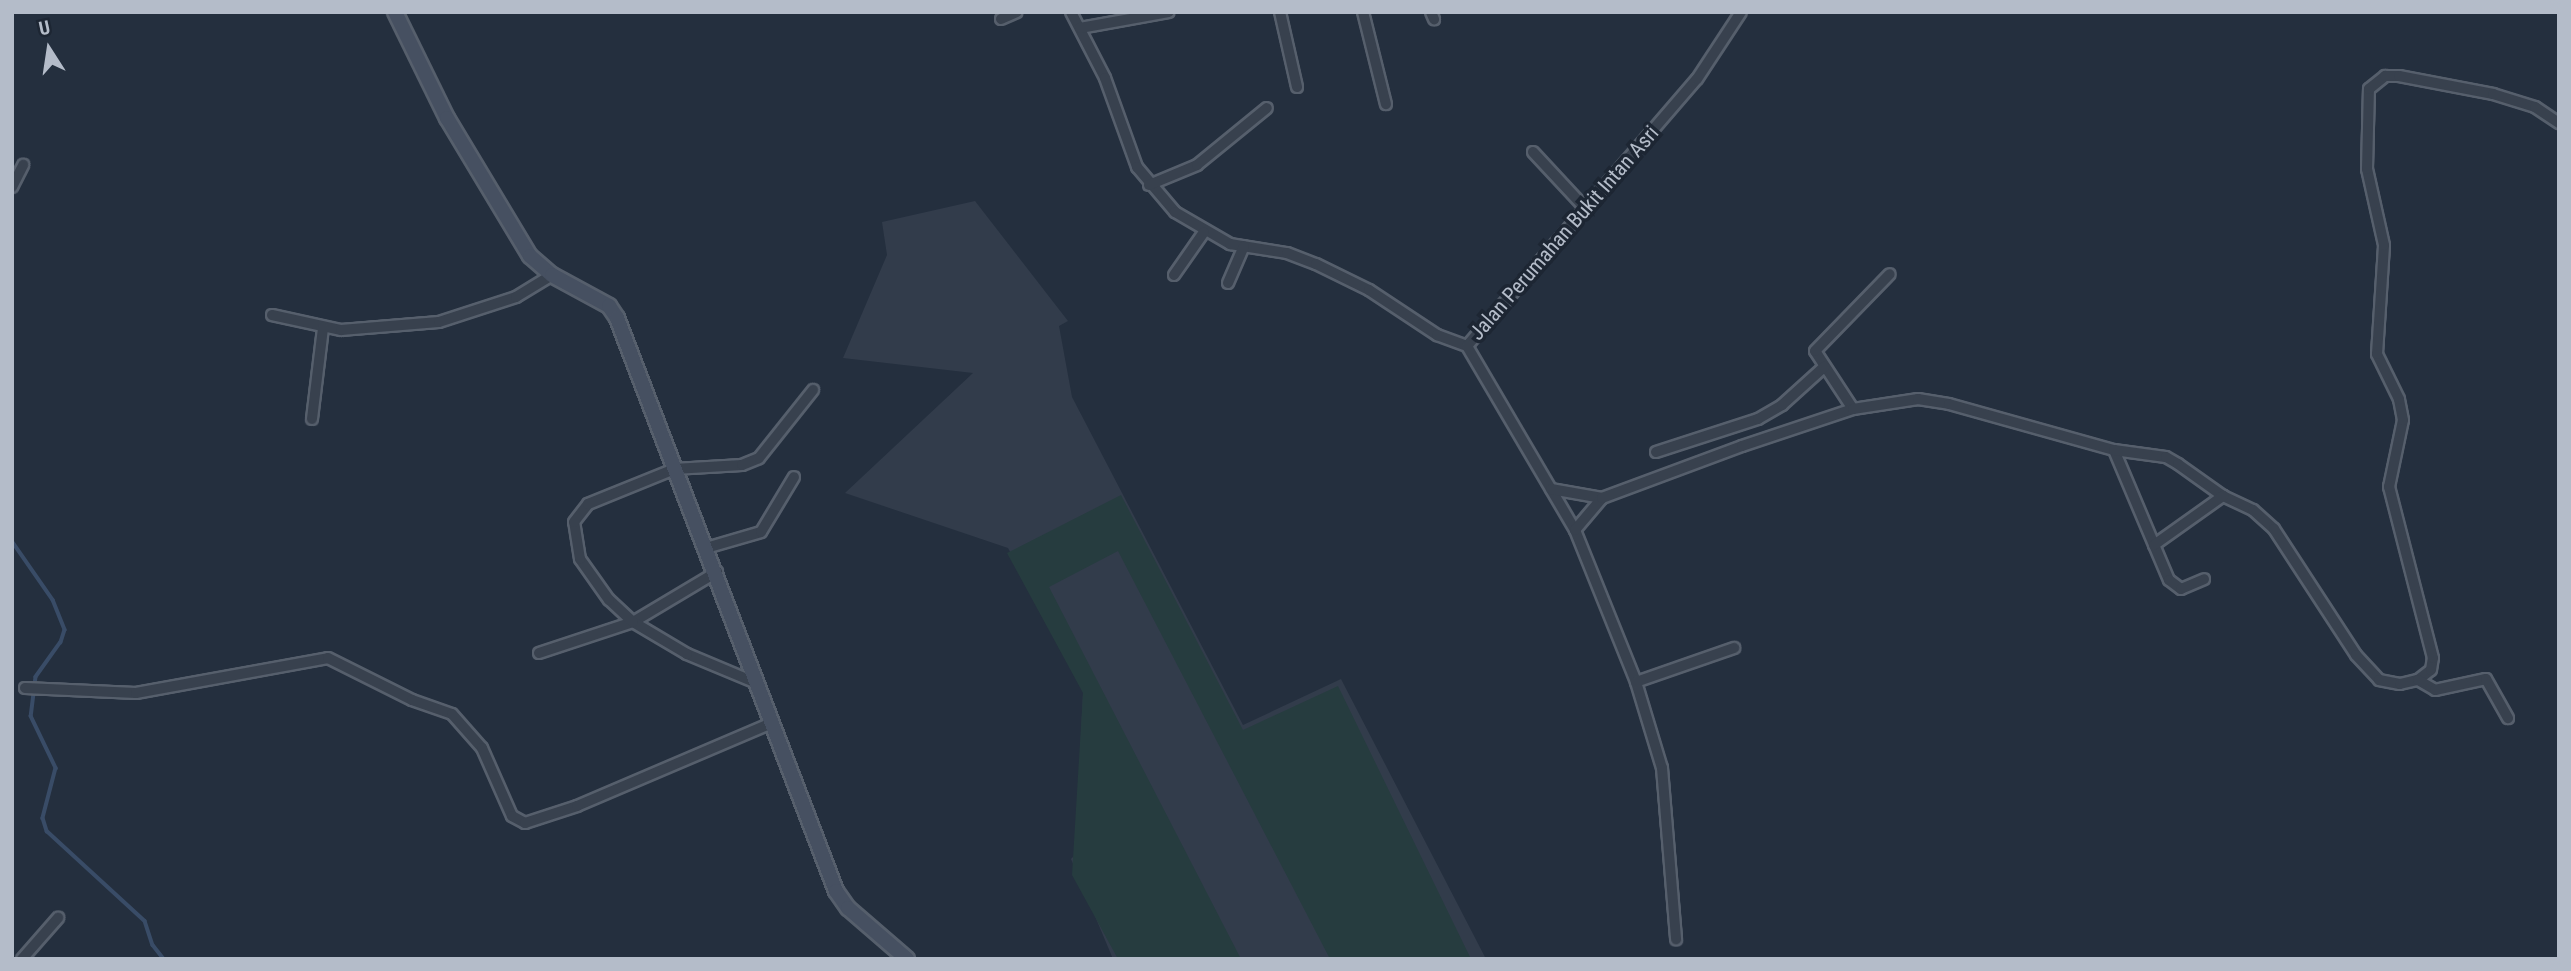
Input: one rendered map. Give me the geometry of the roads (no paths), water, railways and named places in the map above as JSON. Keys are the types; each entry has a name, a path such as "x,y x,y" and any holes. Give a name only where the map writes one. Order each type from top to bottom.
{"street":[{"path":"395,12 454,130 530,256 552,275 613,312 706,548 718,572 754,682 836,891 848,908 907,959"},
{"path":"1001,19 1017,12"},
{"name":"Jalan Perumahan Bukit Intan Asri","path":"1071,12 1105,78 1137,167 1149,185 1175,212 1204,232 1244,246 1316,264 1369,290 1437,335 1466,346 1697,79 1741,12"},
{"path":"1080,28 1169,12"},
{"path":"1280,12 1297,87"},
{"path":"1363,12 1386,104"},
{"path":"1575,530 1602,498 1742,446 1853,409 1907,400 1949,404 2114,450 2166,457 2223,496 2253,510 2274,529 2375,677 2391,684 2418,680 2431,670 2433,658 2389,487 2403,420 2399,399 2377,354 2384,245 2367,169 2369,89 2385,76 2399,76 2493,94 2535,107 2559,123"},
{"path":"1149,185 1197,164 1267,108"},
{"path":"1533,152 1586,209"},
{"path":"12,187 23,165"},
{"path":"1174,275 1204,232"},
{"path":"1228,284 1244,246"},
{"path":"1853,409 1816,356 1818,344 1890,274"},
{"path":"272,315 323,328 439,322 516,297 552,275"},
{"path":"312,419 323,328"},
{"path":"1466,346 1575,530 1636,682 1662,768 1676,939"},
{"path":"1656,452 1735,427 1782,405 1824,367"},
{"path":"754,682 687,654 633,622 586,571 573,535 575,515 589,504 674,468 742,466 759,458 813,390"},
{"path":"1735,427 1742,446"},
{"path":"2114,450 2174,587 2187,588 2204,579"},
{"path":"706,548 761,532 794,477"},
{"path":"1550,489 1602,498"},
{"path":"2154,545 2223,496"},
{"path":"539,653 633,622 718,572"},
{"path":"1636,682 1734,648"},
{"path":"25,688 136,693 328,658 412,700 453,714 482,748 512,816 525,823 576,806 772,723"},
{"path":"2418,680 2435,690 2486,678 2508,718"},
{"path":"22,959 58,918"}],"waterway":[{"path":"12,541 53,600 65,630 61,642 36,677 31,716 56,768 43,818 47,831 145,921 153,945 164,959"}]}
